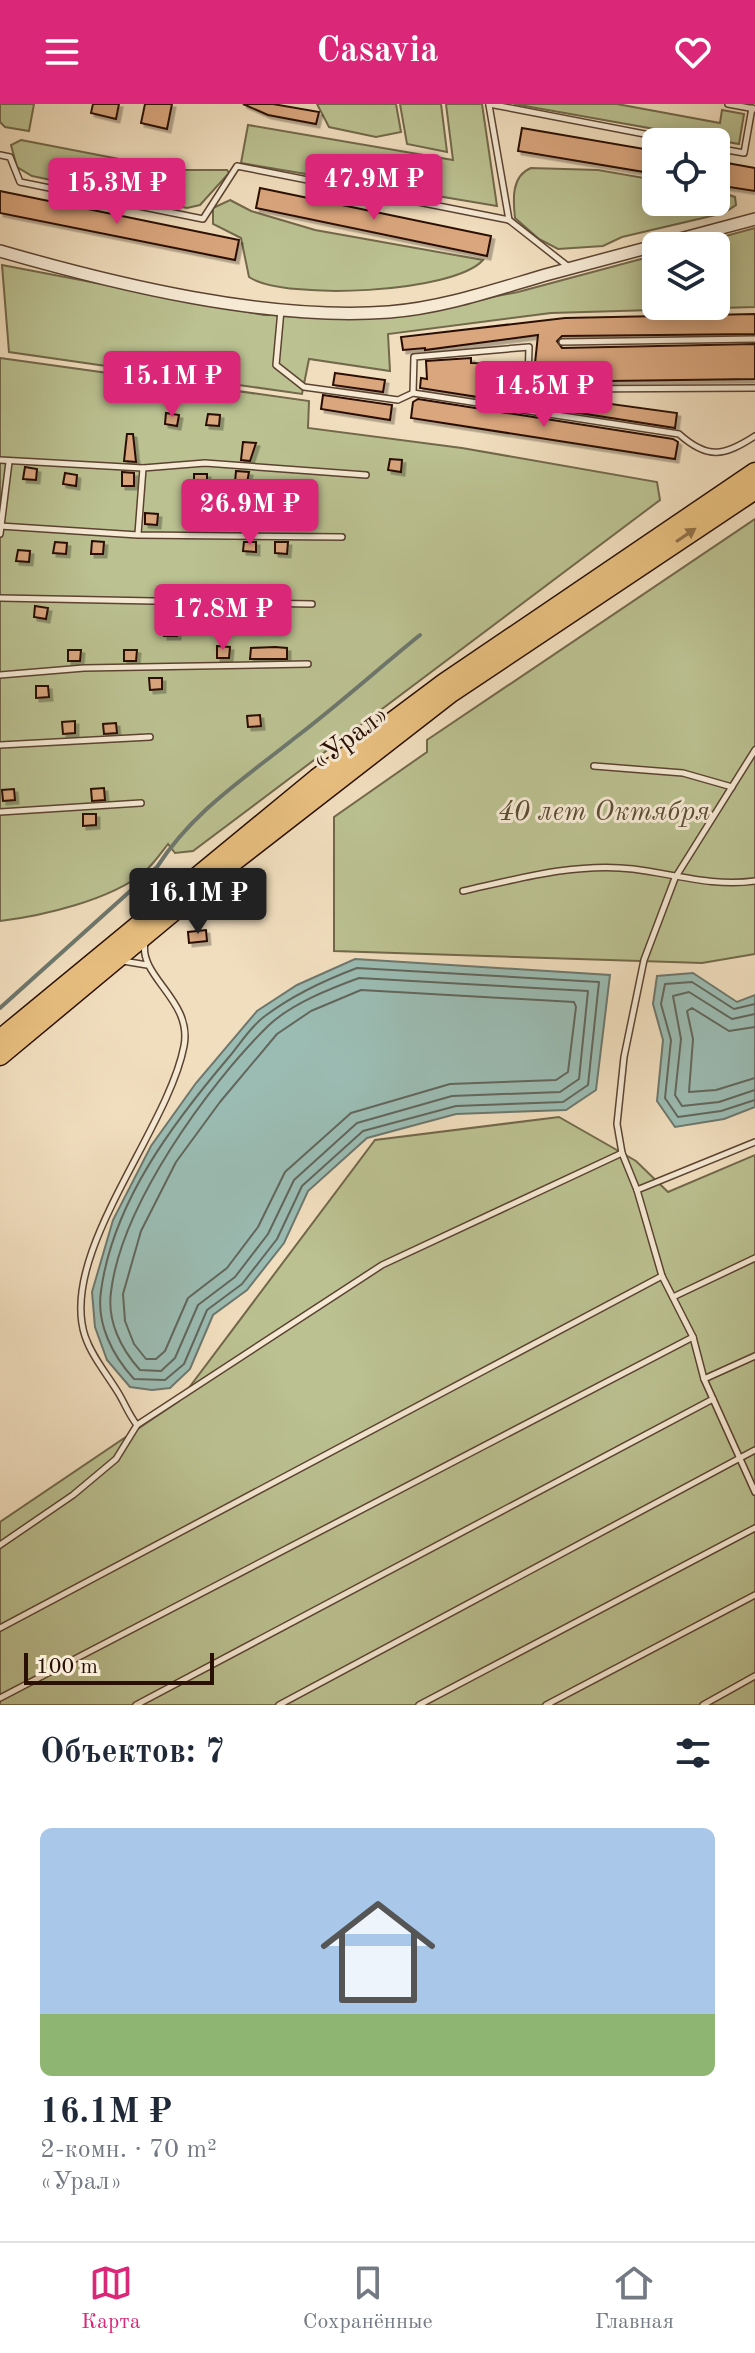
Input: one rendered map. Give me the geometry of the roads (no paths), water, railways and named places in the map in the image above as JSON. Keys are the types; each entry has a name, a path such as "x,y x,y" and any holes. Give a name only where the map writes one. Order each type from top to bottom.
{"highway":[{"name":"«Урал»","path":"0,1039 317,778 457,674 755,472"},
{"name":"«Урал»","path":"0,1056 326,788 451,693 755,490"}],"street":[{"path":"0,251 151,288 281,310 337,314 392,312 469,297 755,219"}],"lane":[{"path":"509,220 489,104 642,134"},
{"path":"728,104 754,109 744,153 730,150"},
{"path":"0,155 10,157 20,182 203,219 237,166 509,220 570,268"},
{"path":"281,310 276,365 304,387 398,400 413,393 679,434 695,448 717,454 733,450 755,436"},
{"path":"562,342 755,339"},
{"path":"413,393 414,357 529,347 528,381"},
{"path":"561,389 755,388"},
{"path":"0,460 143,468 205,463 366,475"},
{"path":"0,534 9,462"},
{"path":"138,535 143,468"},
{"path":"1,526 138,535 342,537"},
{"path":"0,598 312,604"},
{"path":"0,675 84,668 308,664"},
{"path":"0,745 150,737"},
{"path":"755,750 675,878 644,960 624,1057 617,1124 622,1153 637,1190 662,1276 693,1337 704,1379 755,1492"},
{"path":"746,764 755,764"},
{"path":"594,766 683,773 732,787"},
{"path":"0,812 141,803"},
{"path":"463,891 559,871 631,869 675,878 755,881"},
{"path":"137,1425 99,1366 84,1334 81,1298 100,1233 158,1118 184,1045 181,1014 151,968 144,950 152,930"},
{"path":"109,966 133,960 151,968"},
{"path":"637,1190 755,1142"},
{"path":"0,1545 73,1495 116,1459 137,1425 382,1265 622,1153"},
{"path":"673,1297 755,1258"},
{"path":"0,1628 662,1276"},
{"path":"0,1698 693,1337"},
{"path":"704,1379 755,1356"},
{"path":"136,1705 713,1399"},
{"path":"279,1705 755,1450"},
{"path":"419,1705 755,1528"},
{"path":"546,1705 755,1595"},
{"path":"703,1705 755,1676"}],"water":[{"path":"355,959 610,975 596,1090 566,1110 456,1114 367,1138 308,1191 284,1243 247,1290 213,1315 190,1369 170,1388 152,1390 130,1387 107,1360 95,1327 92,1292 113,1220 151,1146 196,1083 257,1011 297,985"},
{"path":"693,973 737,1002 755,995 755,1107 724,1119 675,1127 657,1101 663,1040 653,1004 657,976"}],"waterway":[{"path":"0,1008 157,867 187,829 221,796 420,635"}],"park label":[{"name":"40 лет Октября","path":"604,810"}]}
